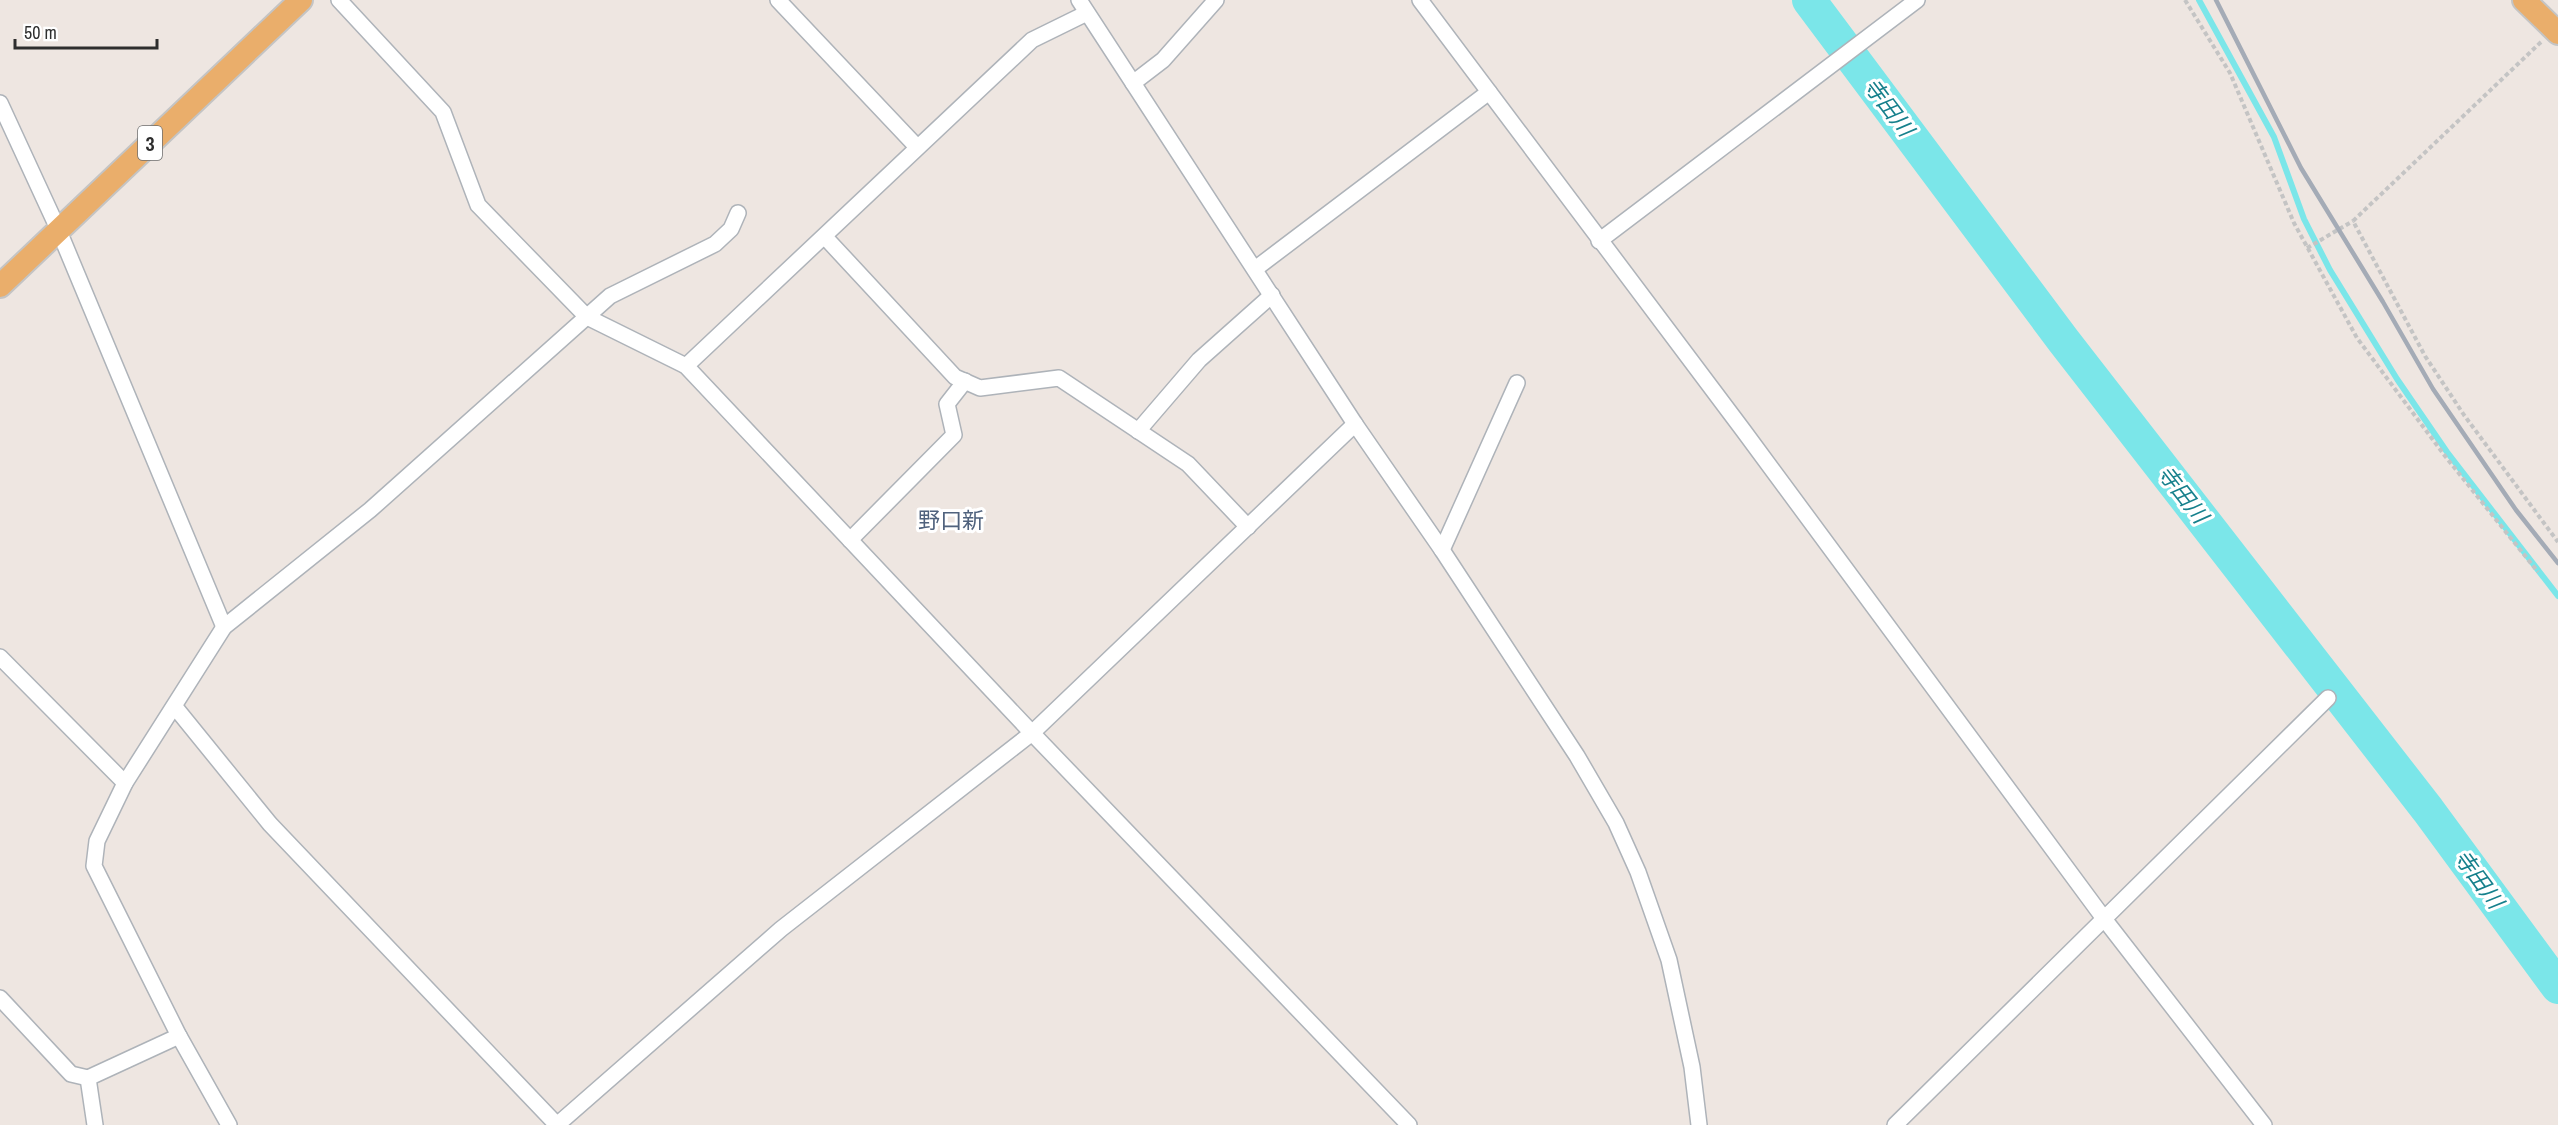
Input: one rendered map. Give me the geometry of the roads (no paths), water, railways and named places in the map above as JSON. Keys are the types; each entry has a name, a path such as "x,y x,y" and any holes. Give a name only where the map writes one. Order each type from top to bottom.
{"main road":[{"name":"3","path":"0,286 301,0"},
{"path":"2524,0 2556,31"}],"street":[{"path":"339,0 443,112 478,205 587,317 686,366 1032,733 1409,1125"},
{"path":"778,0 917,147"},
{"path":"1133,83 1163,60 1216,0"},
{"path":"1420,0 1743,430 2105,920 2264,1125"},
{"path":"1599,241 1861,45 1917,0"},
{"path":"686,366 1032,40 1083,6 1355,424 1442,550 1577,756 1621,833 1638,872 1669,960 1692,1067 1699,1125"},
{"path":"1255,269 1489,92"},
{"path":"0,103 59,231 224,627"},
{"path":"229,1125 179,1036 94,866 97,841 125,783 224,627 370,510 610,296 715,244 731,229 738,213"},
{"path":"825,237 955,377 980,388 1059,378 1188,464 1248,527"},
{"path":"1138,431 1199,360 1272,295"},
{"path":"850,540 954,435 947,404 965,381"},
{"path":"1442,550 1517,383"},
{"path":"175,707 270,824 557,1125 781,929 1032,733 1355,424"},
{"path":"0,657 125,783"},
{"path":"1895,1125 2328,698"},
{"path":"0,999 71,1074 88,1078 179,1036"},
{"path":"88,1078 95,1125"}],"waterway":[{"name":"寺田川","path":"1809,0 2063,340 2428,810 2558,987"},
{"path":"2199,0 2274,137 2304,219 2330,270 2397,379 2447,452 2558,596"}],"railway":[{"path":"2216,0 2301,168 2433,389 2516,510 2558,563"}],"district":[{"name":"野口新","path":"951,520"}]}
